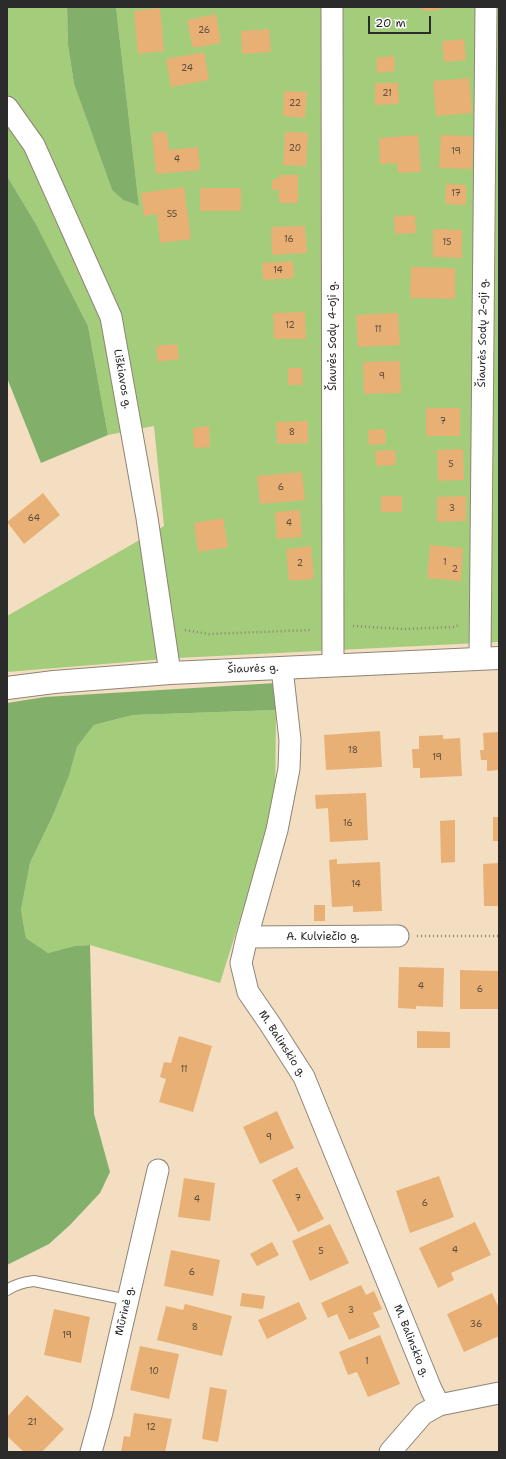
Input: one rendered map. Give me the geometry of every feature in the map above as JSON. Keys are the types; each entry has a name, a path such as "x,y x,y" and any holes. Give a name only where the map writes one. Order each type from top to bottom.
{"main road":[{"name":"Šiaurės g.","path":"7,688 54,682 170,673 490,658"}],"street":[{"name":"Šiaurės Sodų 4-oji g.","path":"332,7 333,665"},
{"name":"Šiaurės Sodų 2-oji g.","path":"486,7 490,658"},
{"name":"Liškiavos g.","path":"7,106 34,144 110,317 147,518 170,673"},
{"name":"M. Balinskio g.","path":"282,668 290,740 288,769 277,830 241,963 248,992 304,1077 428,1382 439,1405"},
{"name":"A. Kulviečio g.","path":"247,937 398,936"},
{"name":"Mūrinė g.","path":"91,1452 102,1412 158,1170"},
{"path":"390,1452 423,1414 439,1405 499,1393"}],"lane":[{"path":"7,1290 15,1284 34,1281 128,1300"}],"path":[{"path":"398,936 499,936"}],"green space":[{"path":"7,7 67,7 68,45 74,84 112,190 123,200 139,206 116,7 499,7 499,642 177,658 7,672 7,616 164,526 154,426 108,435 88,326 36,224 7,176"},
{"path":"67,7 116,7 139,206 123,200 112,190 74,84 68,45"},
{"path":"7,176 36,224 88,326 108,435 41,463 7,378"},
{"path":"276,683 276,710 133,715 94,725 77,747 69,776 54,813 30,863 21,910 26,938 48,953 74,946 90,945 94,1114 110,1172 100,1193 70,1225 49,1244 7,1265 7,703 45,697"},
{"path":"276,710 275,808 220,983 90,945 74,946 48,953 26,938 21,910 30,863 54,813 69,776 77,747 94,725 133,715"}],"building":[{"path":"422,7 441,7 441,10 422,11"},
{"path":"160,8 164,51 138,54 134,11"},
{"path":"216,14 221,43 193,48 187,20"},
{"path":"269,29 271,52 242,54 241,31"},
{"path":"464,39 466,60 444,62 442,41"},
{"path":"204,52 209,80 171,87 166,59"},
{"path":"394,56 395,71 377,73 376,58"},
{"path":"469,78 472,113 436,116 433,81"},
{"path":"375,83 398,83 399,104 375,105"},
{"path":"284,91 307,92 305,118 283,116"},
{"path":"167,132 169,150 198,147 200,170 156,174 152,133"},
{"path":"285,132 308,133 306,166 283,165"},
{"path":"418,135 421,172 398,173 397,163 380,164 379,138"},
{"path":"441,135 473,136 472,169 439,168"},
{"path":"278,175 298,175 298,203 279,203 279,189 272,190 272,180 279,179"},
{"path":"446,184 466,185 466,205 445,204"},
{"path":"184,187 191,239 160,243 157,214 144,216 141,193"},
{"path":"200,188 241,188 241,211 200,211"},
{"path":"415,215 416,233 395,234 394,216"},
{"path":"305,226 307,253 272,255 271,227"},
{"path":"433,229 462,230 462,258 433,257"},
{"path":"293,261 294,278 263,280 262,263"},
{"path":"411,267 455,268 455,299 410,298"},
{"path":"305,312 306,339 274,339 273,313"},
{"path":"398,313 400,345 358,347 356,315"},
{"path":"177,344 179,359 158,362 156,346"},
{"path":"400,361 401,393 364,394 363,362"},
{"path":"288,368 302,368 303,385 288,385"},
{"path":"426,408 460,408 460,436 426,436"},
{"path":"308,421 308,443 277,444 276,422"},
{"path":"209,426 210,447 194,448 193,428"},
{"path":"385,429 386,444 369,445 368,430"},
{"path":"463,449 464,480 438,481 437,450"},
{"path":"395,450 396,465 376,466 375,451"},
{"path":"302,472 305,500 260,504 257,476"},
{"path":"43,493 60,515 24,544 7,522"},
{"path":"381,496 402,496 402,512 381,512"},
{"path":"466,496 466,521 437,522 437,497"},
{"path":"300,510 302,537 277,539 275,512"},
{"path":"223,518 228,547 198,552 194,523"},
{"path":"430,545 463,548 461,581 427,578"},
{"path":"311,546 314,579 289,581 286,549"},
{"path":"380,731 382,767 326,770 324,735"},
{"path":"499,732 499,770 487,771 487,760 481,760 480,750 484,750 483,733"},
{"path":"443,735 443,739 460,738 462,776 420,778 420,768 413,768 412,749 419,749 419,736"},
{"path":"366,793 368,840 330,842 328,808 316,809 315,795"},
{"path":"493,817 499,817 499,841 493,841"},
{"path":"455,820 455,862 441,863 440,821"},
{"path":"337,859 337,864 380,862 382,911 353,912 353,906 332,907 329,860"},
{"path":"499,863 499,906 484,906 483,864"},
{"path":"314,905 325,905 325,921 314,921"},
{"path":"399,967 444,968 443,1007 416,1006 416,1009 398,1008"},
{"path":"460,970 499,971 499,1009 460,1009"},
{"path":"417,1031 450,1032 450,1048 417,1048"},
{"path":"179,1036 212,1046 193,1112 159,1102 166,1079 160,1077 164,1062 171,1063"},
{"path":"277,1111 294,1148 260,1164 243,1127"},
{"path":"297,1167 324,1219 298,1232 272,1180"},
{"path":"439,1176 454,1217 410,1233 396,1191"},
{"path":"184,1178 215,1183 210,1221 178,1217"},
{"path":"475,1222 491,1255 451,1273 454,1280 438,1288 419,1248"},
{"path":"330,1224 349,1263 310,1281 292,1241"},
{"path":"272,1242 279,1255 257,1266 250,1254"},
{"path":"171,1250 220,1260 213,1296 164,1286"},
{"path":"361,1285 366,1295 374,1291 382,1309 373,1313 380,1327 349,1340 337,1314 328,1318 321,1303"},
{"path":"242,1293 265,1296 263,1309 240,1306"},
{"path":"492,1293 499,1308 499,1336 464,1352 447,1314"},
{"path":"299,1302 307,1319 267,1339 258,1320"},
{"path":"185,1304 232,1316 222,1356 157,1340 166,1306 183,1310"},
{"path":"54,1309 90,1317 81,1363 44,1355"},
{"path":"380,1335 400,1384 368,1397 357,1372 348,1375 339,1352"},
{"path":"140,1346 179,1354 169,1399 130,1390"},
{"path":"210,1387 227,1390 218,1442 202,1439"},
{"path":"27,1395 64,1429 42,1452 24,1452 7,1436 7,1417"},
{"path":"134,1413 172,1419 165,1452 121,1452 124,1436 130,1437"}]}
